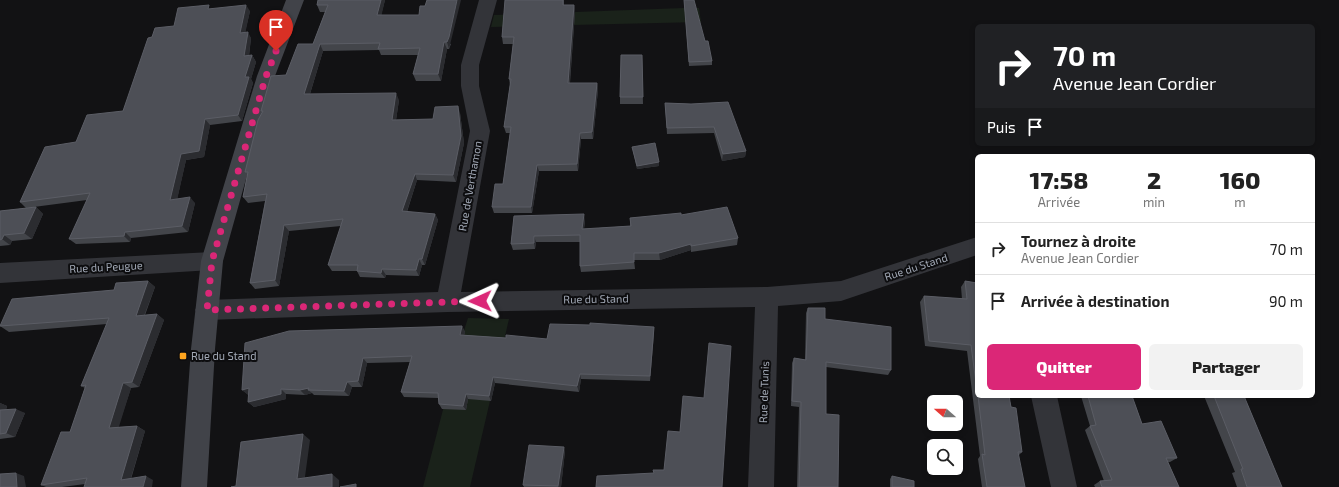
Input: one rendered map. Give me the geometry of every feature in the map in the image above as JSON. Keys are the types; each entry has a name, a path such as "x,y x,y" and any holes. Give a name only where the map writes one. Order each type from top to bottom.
{"street":[{"path":"194,487 212,261 266,76 295,0"},
{"name":"Rue de Verthamon","path":"448,302 480,131 470,86 470,65 488,0"},
{"name":"Rue du Stand","path":"207,310 448,302 767,297 841,291 975,247"},
{"name":"Rue du Peugue","path":"0,273 212,261"},
{"name":"Rue de Tunis","path":"761,487 767,297"},
{"path":"1044,398 1064,487"}],"shaded area":[{"path":"699,8 701,22 491,27 494,15"},
{"path":"468,318 509,319 470,487 423,487 461,340"}],"building":[{"path":"318,0 381,0 377,15 419,15 420,6 425,6 427,0 457,0 449,37 447,42 444,42 438,74 413,74 420,48 378,49 380,43 320,44 304,94 396,93 392,120 433,119 435,107 458,106 461,136 453,175 415,174 402,211 435,214 422,259 419,259 416,270 382,269 381,273 357,271 358,265 328,265 343,219 284,225 275,280 250,283 267,194 243,197 248,172 245,172 258,120 263,111 261,111 271,76 286,75 298,44 313,44 328,5 317,5"},
{"path":"505,0 563,0 563,5 574,5 568,83 597,83 592,132 580,133 577,164 537,165 531,207 492,207 495,184 503,184 511,127 504,127 511,79 509,79 514,37 502,37"},
{"path":"684,0 694,0 705,41 708,41 712,61 689,62"},
{"path":"209,5 208,9 246,5 240,33 248,32 244,56 252,55 245,77 249,77 238,115 205,119 199,151 181,154 170,200 190,197 182,226 125,232 124,236 69,239 90,193 20,202 45,147 76,142 87,115 123,111 148,38 152,37 155,28 174,26 178,8"},
{"path":"621,55 642,55 643,97 620,97"},
{"path":"728,102 746,151 723,154 714,127 667,128 665,103 691,104"},
{"path":"655,143 659,162 637,166 632,147"},
{"path":"36,207 24,233 4,235 0,240 0,211"},
{"path":"727,207 738,238 691,246 691,244 659,253 634,253 634,262 580,266 580,235 534,236 534,243 511,244 514,216 584,214 582,229 631,226 630,218 681,213 681,215"},
{"path":"148,281 136,316 157,314 132,382 123,383 109,428 137,426 121,480 146,476 143,487 84,487 87,478 41,485 61,432 70,432 86,385 81,386 109,318 0,326 12,299 114,290 116,283"},
{"path":"965,281 975,283 975,376 971,345 929,341 924,296 967,299"},
{"path":"808,308 825,308 825,319 891,327 891,370 826,362 826,414 839,415 838,487 799,487 801,402 792,401 794,358 806,360"},
{"path":"590,323 654,327 650,376 580,374 577,386 493,377 489,396 466,394 463,406 439,404 438,393 401,392 412,356 363,358 358,381 347,382 344,391 308,390 309,388 300,390 281,389 281,394 248,402 249,388 242,390 245,343 289,331 462,326 460,335 506,338 506,335 547,339 550,324 590,325"},
{"path":"709,343 731,346 722,487 596,487 597,476 654,473 653,470 664,470 668,431 680,432 683,396 704,398"},
{"path":"978,398 1009,398 1011,407 1016,408 1022,452 1018,452 1025,487 987,487 982,454 985,455"},
{"path":"1089,398 1133,398 1142,424 1161,421 1177,458 1166,458 1179,487 1102,487 1100,481 1112,480 1090,426 1096,425"},
{"path":"1215,398 1245,398 1282,487 1247,487 1241,469 1243,469"},
{"path":"16,409 6,433 0,434 0,410"},
{"path":"303,434 297,479 332,474 332,487 231,487 236,486 241,442"},
{"path":"529,445 564,447 558,486 523,485"},
{"path":"16,473 17,487 0,487 0,474"},
{"path":"892,476 914,481 914,487 892,487"},
{"path":"356,484 356,487 340,487"}],"place":[{"name":"Rue du Stand","path":"183,356"}],"route":[{"path":"276,51 266,76 212,261 207,310 480,301"}]}
